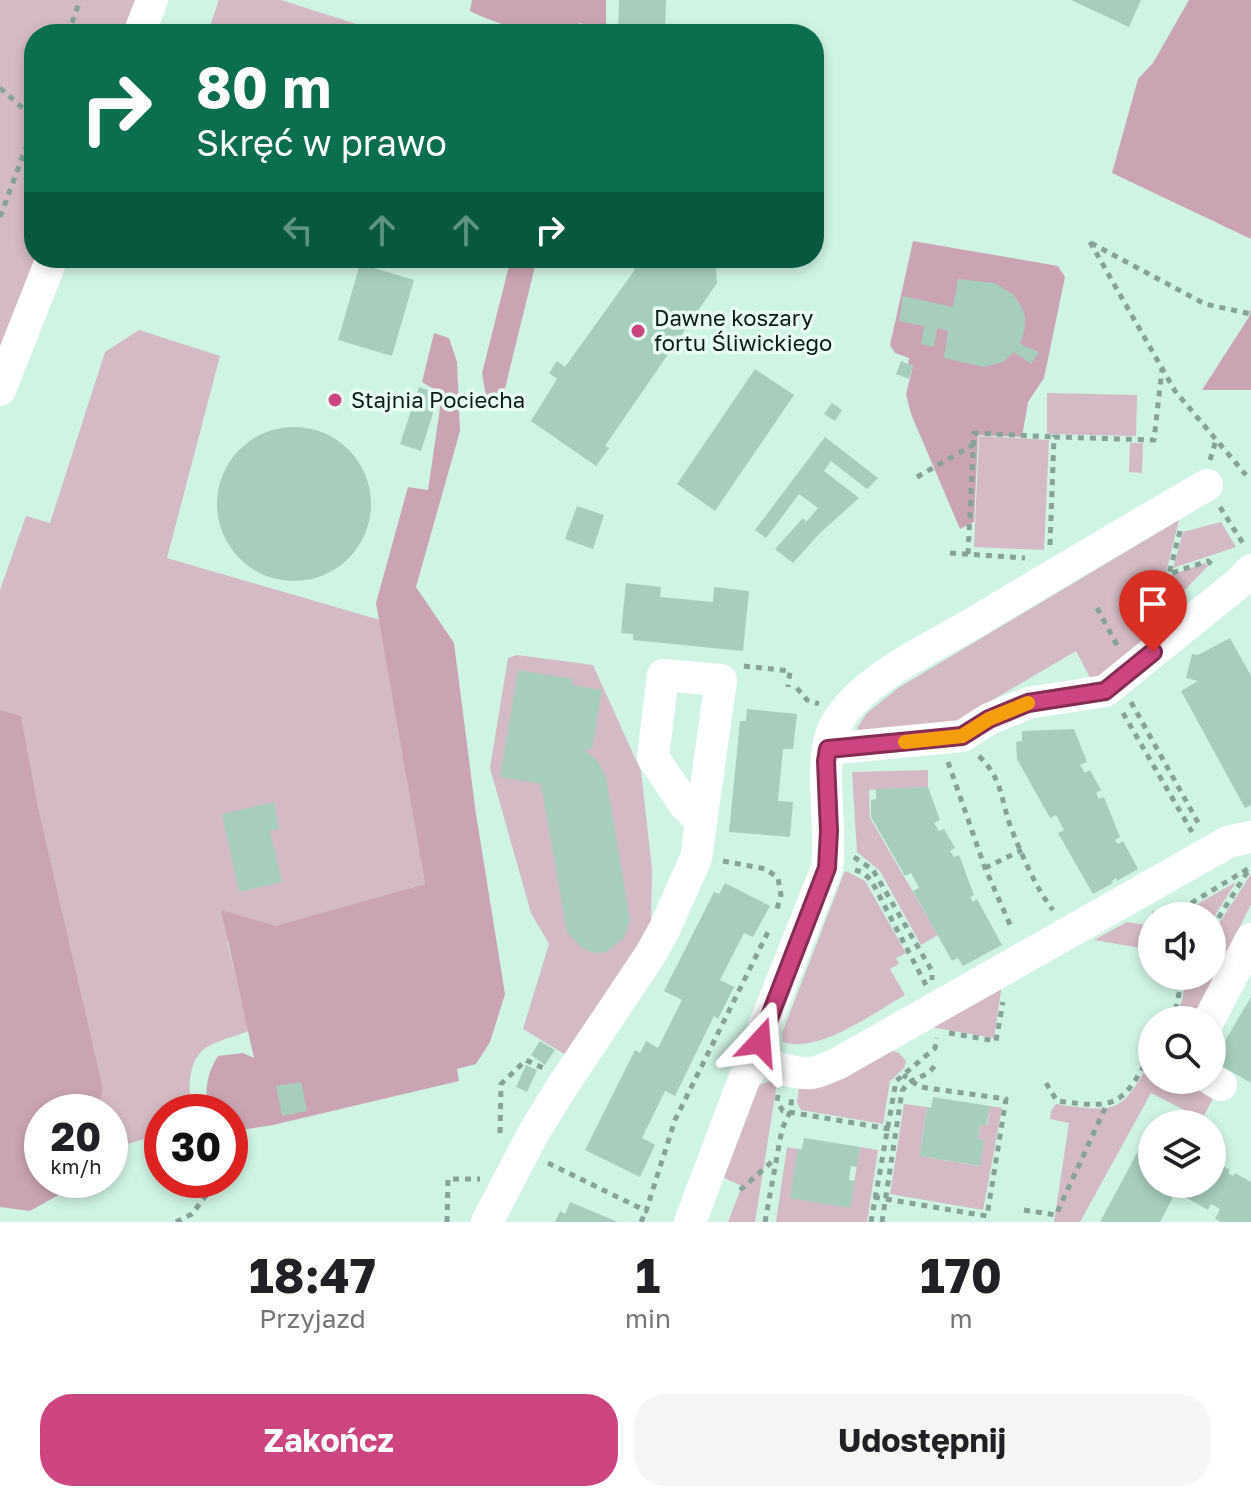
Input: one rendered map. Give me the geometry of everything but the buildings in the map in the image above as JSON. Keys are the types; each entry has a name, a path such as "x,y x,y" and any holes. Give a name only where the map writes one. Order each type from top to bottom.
{"street":[{"path":"143,24 152,0"},
{"path":"0,390 48,268"},
{"path":"1207,485 885,677 849,706 836,724 826,761 827,868 760,1042 772,1062 811,1073 837,1064 1228,842 1251,837"},
{"path":"828,749 962,736 989,719 1028,703 1105,691 1122,683 1246,557"},
{"path":"487,1222 534,1132 664,930 696,858 701,821"},
{"path":"1216,1006 1251,939"},
{"path":"690,1222 745,1077 772,1062"}],"path":[{"path":"72,24 80,0"},
{"path":"0,88 24,109"},
{"path":"0,217 24,153"},
{"path":"1246,475 1175,391 1090,242 1205,304 1251,314"},
{"path":"968,554 974,433 1154,440 1162,369"},
{"path":"1049,559 1054,437"},
{"path":"917,477 974,445"},
{"path":"1227,518 1246,557"},
{"path":"1182,523 1169,574 1208,561 1213,566 1203,576"},
{"path":"950,553 1036,558"},
{"path":"1097,608 1122,683 1187,826 1202,837 1122,683"},
{"path":"797,688 807,700 816,703"},
{"path":"938,740 985,868 1012,929"},
{"path":"986,763 995,772 1012,830 1039,892 1047,902"},
{"path":"985,868 1022,850"},
{"path":"853,856 873,870 932,971 930,991"},
{"path":"641,1222 675,1120 774,920 781,895 778,878 766,869 711,858"},
{"path":"1226,906 1251,861"},
{"path":"842,867 862,872 871,880 930,991"},
{"path":"871,1222 896,1081 935,1048 938,1032 996,1041 1005,990"},
{"path":"920,993 930,991"},
{"path":"772,1062 777,1102 783,1111 895,1130"},
{"path":"882,1222 902,1091 911,1081 930,1074 936,1064"},
{"path":"874,1197 988,1219 1006,1099 920,1087 903,1075"},
{"path":"1046,1083 1057,1101 1099,1106 1115,1102 1132,1087 1138,1076"},
{"path":"1024,1210 1056,1215 1107,1104"},
{"path":"536,1157 646,1211"},
{"path":"740,1190 777,1157"},
{"path":"447,1222 448,1179 483,1179"},
{"path":"176,1222 192,1214 204,1198"}],"shaded area":[{"path":"0,0 138,0 129,24 24,24 24,268 35,268 0,359"},
{"path":"219,0 281,0 357,24 211,24"},
{"path":"472,0 606,0 606,24 503,24 470,11"},
{"path":"1189,0 1251,0 1251,239 1112,173 1138,79 1153,63"},
{"path":"913,241 1058,266 1065,277 1044,378 1028,402 1022,437 978,435 974,522 960,529 911,414 906,394 913,366 908,364 909,358 895,353 890,345"},
{"path":"508,268 535,268 500,409 486,396 482,373"},
{"path":"1251,308 1251,390 1202,390 1249,317"},
{"path":"139,330 220,356 167,558 380,620 425,884 227,941 249,1031 207,1047 200,1053 192,1068 190,1094 144,1094 144,1139 128,1144 128,1094 102,1094 103,1088 39,811 21,717 0,710 0,590 26,516 50,523 105,352"},
{"path":"434,333 449,338 457,362 460,431 416,587 454,643 476,814 505,994 490,1042 476,1064 457,1069 459,1081 248,1129 248,1094 207,1094 209,1076 218,1056 243,1053 254,1058 221,910 276,926 425,884 376,603 408,487 428,490 442,394 422,382"},
{"path":"1047,393 1137,395 1136,436 1047,434"},
{"path":"979,436 1049,440 1044,550 974,547"},
{"path":"1130,443 1143,443 1142,473 1129,472"},
{"path":"1179,520 1165,577 1205,563 1208,566 1150,626 1172,624 1095,687 1076,651 945,728 860,731 857,728 867,713 898,688"},
{"path":"1221,522 1236,547 1173,568 1183,532"},
{"path":"517,655 593,665 641,771 652,869 651,925 571,1058 523,1029 549,944 531,913 490,768 508,658"},
{"path":"0,710 21,716 39,811 103,1088 102,1094 24,1094 24,1198 53,1198 30,1211 0,1207"},
{"path":"928,770 928,787 869,790 870,818 938,935 921,945 880,871 857,852 852,772"},
{"path":"846,871 865,881 906,953 896,958 899,964 890,969 905,995 829,1037 797,1044 783,1042 782,1033"},
{"path":"1251,874 1251,904 1226,956 1226,912"},
{"path":"1236,882 1223,902 1201,902"},
{"path":"1127,922 1138,924 1138,948 1094,940"},
{"path":"1002,985 994,1038 930,1027"},
{"path":"1184,990 1209,990 1202,1006 1180,1006"},
{"path":"890,1050 899,1053 906,1061 904,1068 890,1081 883,1124 801,1110 797,1103 799,1088"},
{"path":"770,1081 777,1083 755,1222 728,1222 742,1186 720,1176 759,1085"},
{"path":"1138,1082 1138,1094 1150,1094 1142,1110 1138,1110 1138,1117 1080,1222 1054,1222 1069,1123 1050,1119 1051,1111 1056,1104 1105,1108 1124,1100"},
{"path":"1153,1094 1215,1095 1207,1110 1184,1110"},
{"path":"904,1104 927,1107 920,1156 979,1166 984,1140 978,1139 980,1124 987,1125 990,1106 1002,1108 983,1210 890,1194"},
{"path":"787,1147 798,1149 791,1198 850,1207 860,1147 878,1150 867,1222 776,1222"}],"slow traffic":[{"path":"905,742 962,736 989,719 1028,703"}],"place":[{"name":"Dawne koszary fortu Śliwickiego","path":"638,331"},
{"name":"Stajnia Pociecha","path":"335,400"}],"route":[{"path":"760,1042 827,868 828,749 962,736 989,719 1028,703 1105,691 1153,652"}]}
